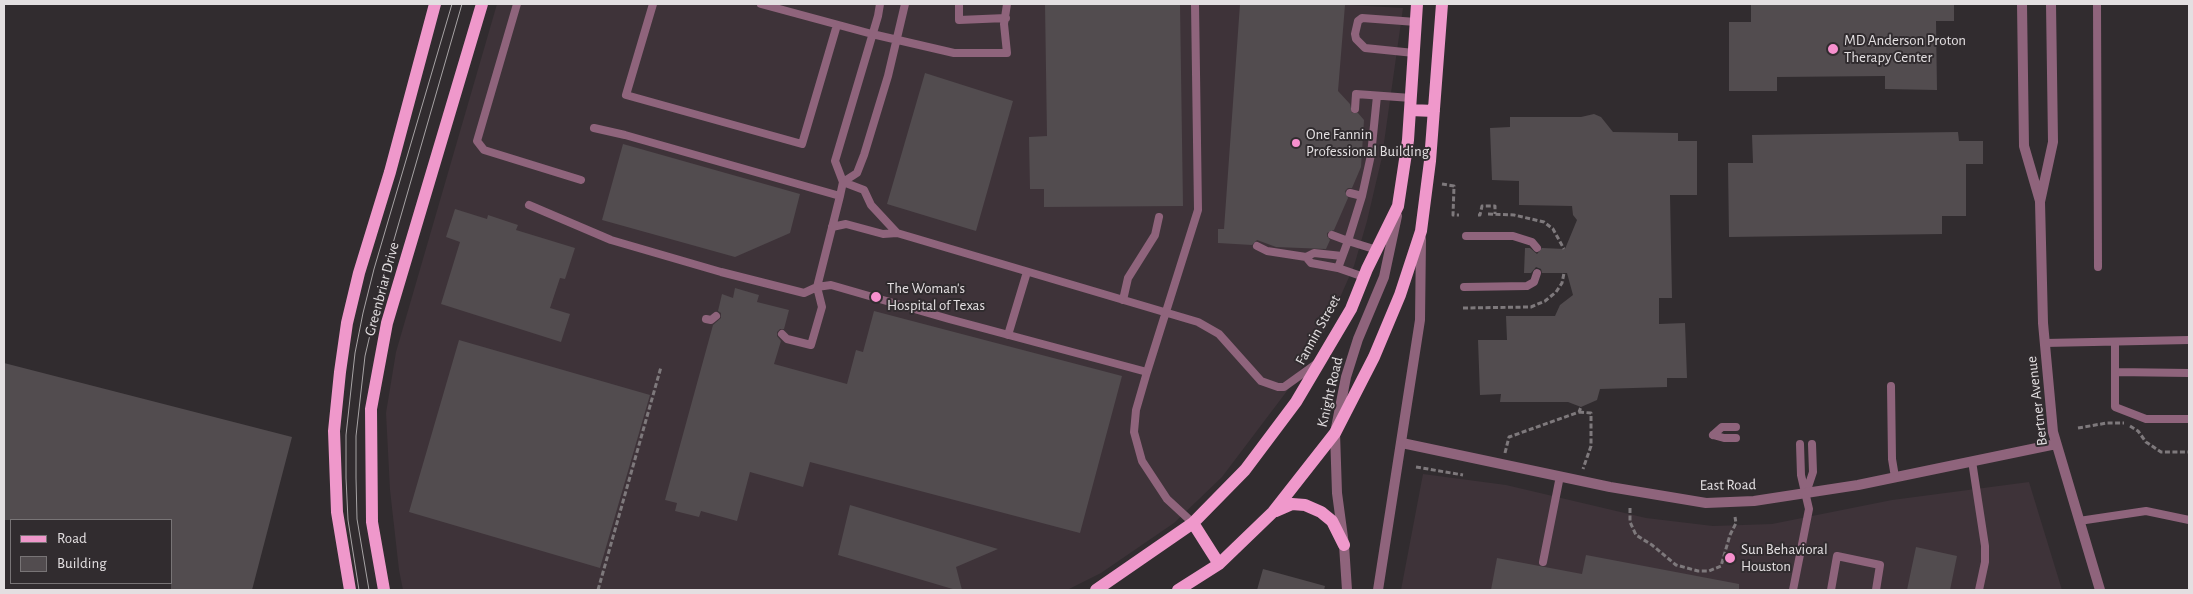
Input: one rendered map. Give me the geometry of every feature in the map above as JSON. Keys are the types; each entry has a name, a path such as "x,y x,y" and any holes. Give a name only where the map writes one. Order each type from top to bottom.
{"main road":[{"name":"Greenbriar Drive","path":"350,590 337,512 334,431 340,372 359,273 390,172 435,4"},
{"name":"Greenbriar Drive","path":"384,590 372,522 372,409 387,323 482,4"},
{"name":"Fannin Street","path":"1096,590 1193,522 1244,470 1296,402 1351,308 1398,206 1410,104 1417,4"},
{"path":"1178,590 1219,564 1273,512 1335,433 1374,357 1394,309 1421,231 1430,162 1442,4"},
{"path":"1410,104 1434,110"},
{"path":"1273,512 1292,504 1305,505 1321,512 1332,521 1344,545"},
{"path":"1193,522 1219,564"}],"street":[{"name":"Bertner Avenue","path":"2022,4 2024,146 2040,202 2045,343 2053,432 2100,590"},
{"name":"Bertner Avenue","path":"2040,202 2053,142 2051,4"},
{"name":"Knight Road","path":"1347,590 1344,545 1337,493 1335,433 1346,377 1356,346 1384,277 1398,206"},
{"path":"1378,590 1420,320 1421,231"},
{"name":"East Road","path":"1402,443 1619,489 1706,503 1754,501 1806,493 1972,462 2056,444"}],"lane":[{"path":"517,4 477,141 484,150 582,180"},
{"path":"652,4 626,95 802,144 837,24"},
{"path":"761,4 872,34 954,53 1008,53 1004,24 1007,4"},
{"path":"783,338 811,346 822,307 817,287 844,182 835,161 880,4"},
{"path":"844,182 857,173 864,155 897,40 905,4"},
{"path":"959,4 959,20 1006,18"},
{"path":"1193,522 1167,499 1142,461 1134,432 1136,410 1198,210 1196,4"},
{"path":"2097,4 2098,267"},
{"path":"1414,53 1365,48 1356,40 1355,34 1358,21 1362,18 1416,22"},
{"path":"1354,109 1356,94 1377,96 1410,104"},
{"path":"1338,268 1362,196 1371,155 1377,96"},
{"path":"594,128 625,135 840,196"},
{"path":"844,182 864,190 871,206 896,233"},
{"path":"1350,193 1362,196"},
{"path":"529,205 611,240 721,272 804,293 817,287 831,285 1147,372"},
{"path":"1123,300 1128,278 1155,235 1159,217"},
{"path":"832,227 846,224 883,234 896,233 1198,322 1219,334 1262,381 1278,387 1284,387 1320,361"},
{"path":"1332,235 1377,250"},
{"path":"1466,236 1513,236 1532,242 1537,248"},
{"path":"1257,246 1267,251 1306,257 1314,253 1342,256"},
{"path":"1306,257 1311,263 1338,268 1364,277"},
{"path":"1008,335 1027,272"},
{"path":"1464,286 1527,286 1534,282 1537,273"},
{"path":"2045,343 2189,340"},
{"path":"2115,342 2115,407 2146,419 2189,419"},
{"path":"2115,372 2189,373"},
{"path":"1891,386 1892,459 1895,477"},
{"path":"1736,427 1722,427 1713,434 1724,438 1736,438"},
{"path":"1794,590 1809,509 1801,475 1800,444"},
{"path":"1806,493 1813,472 1812,444"},
{"path":"1972,462 1985,546 1985,562 1979,590"},
{"path":"1543,562 1560,476"},
{"path":"2079,521 2146,511 2189,520"},
{"path":"1831,590 1838,556 1880,565 1876,590"}],"path":[{"path":"1442,184 1454,186 1453,215 1459,215"},
{"path":"1478,215 1480,215 1482,206 1495,206 1495,214"},
{"path":"1488,214 1523,216 1544,222 1553,229 1564,249"},
{"path":"1463,308 1531,307 1545,301 1556,292 1562,283 1564,273"},
{"path":"598,590 661,367"},
{"path":"1579,412 1581,407"},
{"path":"1505,454 1509,437 1579,412 1591,413 1591,446 1583,470"},
{"path":"2078,428 2107,423 2124,423 2138,431 2146,442 2160,452 2189,452"},
{"path":"1416,467 1463,475"},
{"path":"1630,508 1630,522 1636,535 1652,545 1676,565 1698,571 1709,571 1721,566 1730,535 1736,523 1735,517"}],"shaded area":[{"name":"The Woman's Hospital of Texas","path":"497,4 1333,4 1403,8 1382,157 1367,221 1354,266 1326,329 1287,391 1222,477 1174,523 1101,573 1067,590 403,590 390,490 386,413 396,352"},
{"name":"Sun Behavioral Houston","path":"1423,474 1506,485 1646,518 1713,526 1772,524 1892,500 2029,482 2062,590 1401,590"}],"building":[{"path":"1045,4 1180,4 1183,206 1044,207 1044,189 1030,189 1029,137 1047,136"},
{"name":"One Fannin Professional Building","path":"1240,4 1345,5 1338,91 1350,104 1352,113 1358,113 1364,120 1361,167 1352,188 1348,188 1345,191 1348,198 1334,230 1327,233 1330,240 1326,249 1276,247 1257,240 1252,245 1218,243 1218,229 1224,229"},
{"name":"MD Anderson Proton Therapy Center","path":"1751,4 1954,4 1954,21 1936,21 1937,90 1885,89 1885,76 1777,77 1777,91 1729,91 1729,22 1751,22"},
{"path":"925,73 1013,101 976,231 887,204"},
{"path":"1594,114 1601,117 1613,132 1678,133 1678,141 1697,141 1697,195 1670,195 1672,298 1659,298 1659,324 1685,323 1687,378 1667,378 1667,387 1600,389 1597,400 1581,407 1568,402 1500,402 1501,394 1480,395 1478,340 1507,340 1506,316 1555,316 1560,305 1573,295 1567,273 1542,273 1541,269 1536,267 1531,273 1524,273 1525,248 1530,248 1537,254 1542,248 1565,249 1577,220 1573,215 1572,206 1519,205 1519,181 1492,180 1490,128 1510,127 1510,117 1581,117"},
{"path":"1958,132 1959,141 1983,141 1983,164 1966,164 1966,216 1942,216 1942,234 1729,237 1728,163 1753,163 1752,135"},
{"path":"623,144 800,194 790,233 735,257 602,220"},
{"path":"455,209 487,219 488,215 518,225 516,230 575,248 565,279 560,278 550,308 570,314 561,342 441,304 460,242 446,237"},
{"path":"735,288 759,295 757,302 789,310 784,329 780,329 777,332 777,336 781,341 774,364 847,384 856,350 863,352 874,311 1122,376 1080,533 810,462 803,487 750,472 737,521 701,511 699,517 675,511 677,503 665,500 713,325 721,318 721,313 718,311 722,294 733,298"},
{"path":"459,340 650,395 600,568 409,512"},
{"path":"4,363 292,437 252,590 171,590 172,519 4,520"},
{"path":"850,505 998,549 956,567 962,590 956,590 838,555"},
{"path":"1916,547 1957,556 1950,590 1907,590"},
{"path":"1586,555 1739,584 1739,590 1491,590 1497,558 1582,574"},
{"path":"1263,569 1325,586 1324,590 1257,590"}],"tram line":[{"path":"359,590 348,520 346,478 346,435 355,353 374,269 452,4"},
{"path":"369,590 357,519 356,478 356,436 365,356 385,271 462,4"}],"place":[{"name":"MD Anderson Proton Therapy Center","path":"1833,49"},
{"name":"One Fannin Professional Building","path":"1296,143"},
{"name":"The Woman's Hospital of Texas","path":"876,297"},
{"name":"Sun Behavioral Houston","path":"1730,558"}]}
